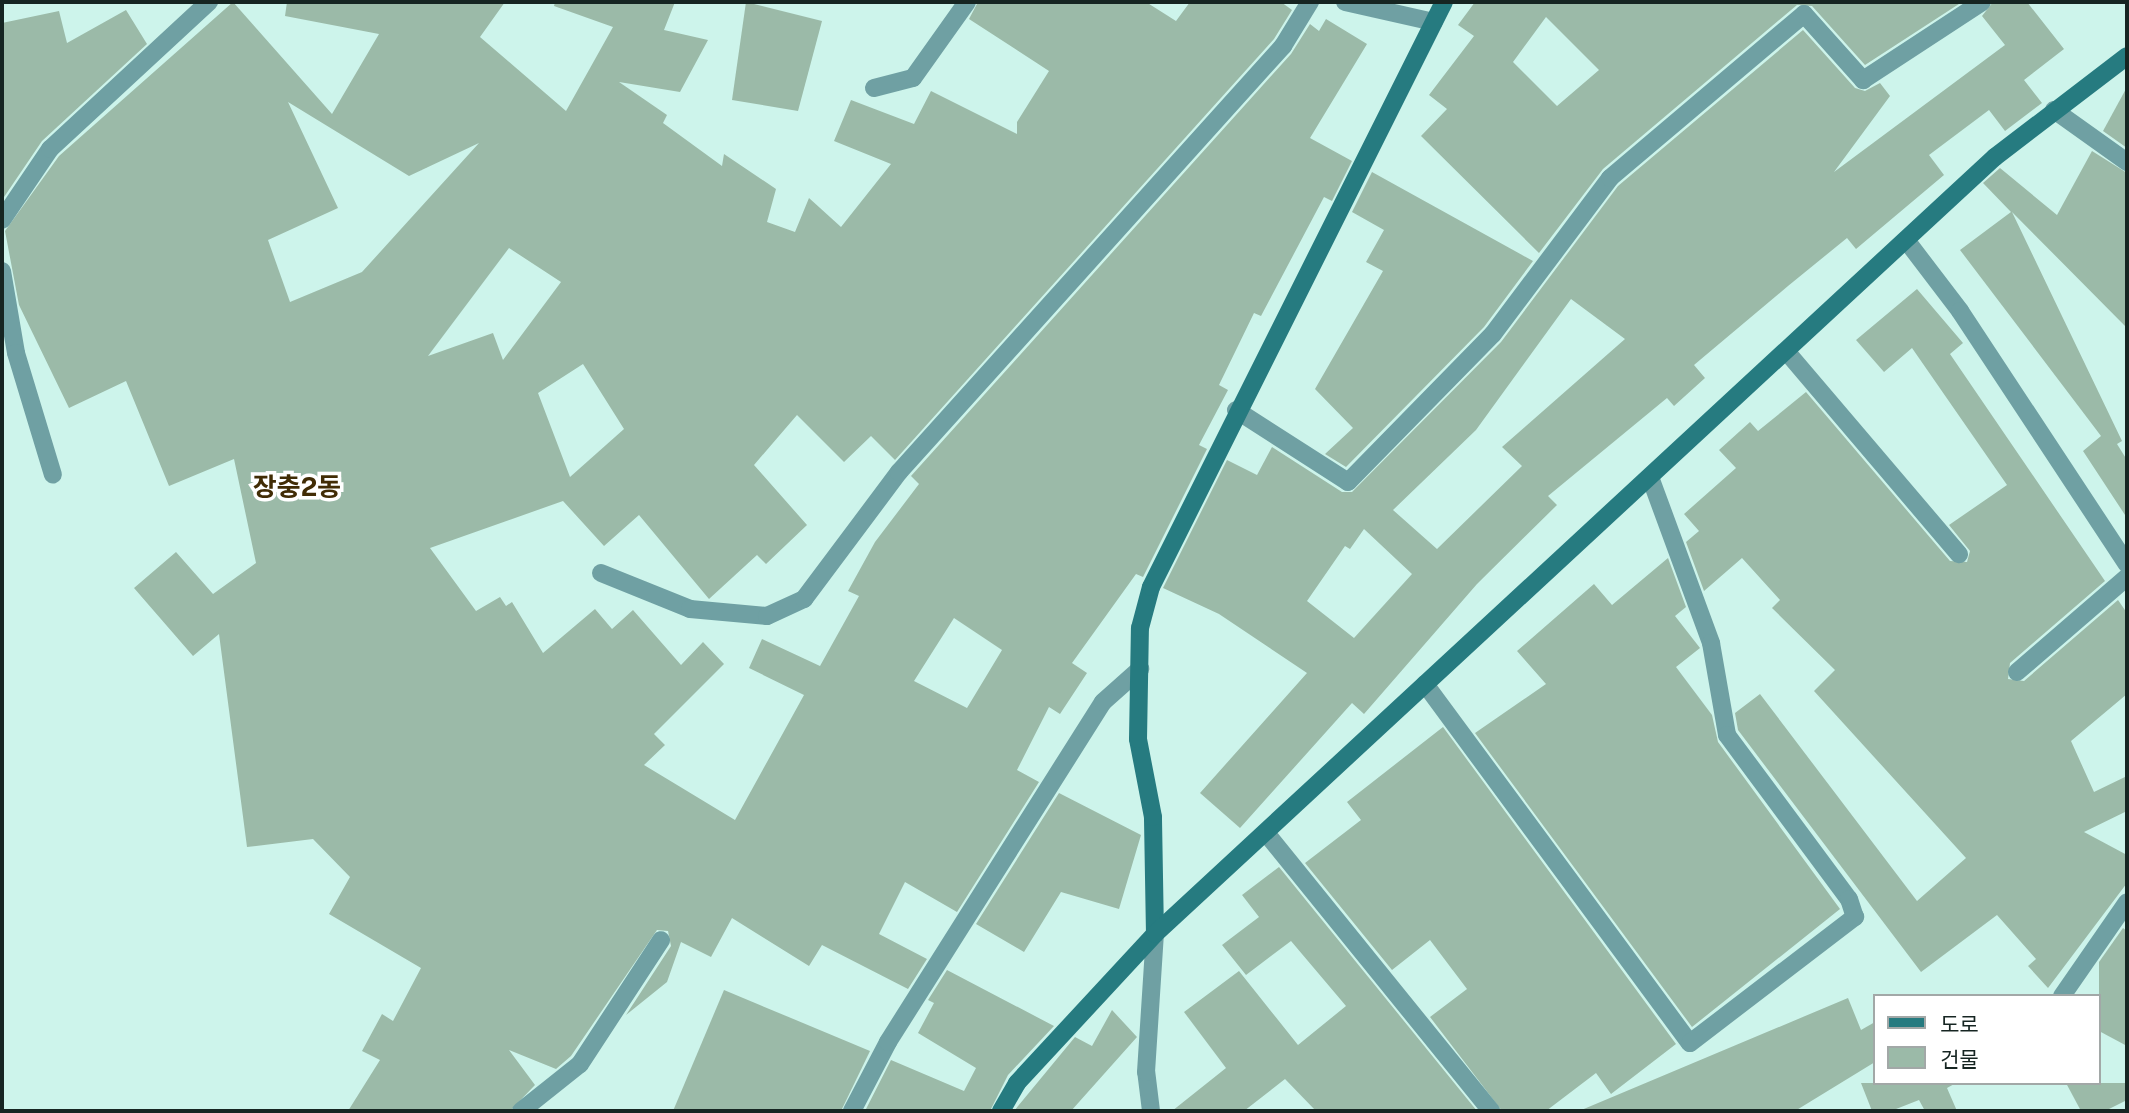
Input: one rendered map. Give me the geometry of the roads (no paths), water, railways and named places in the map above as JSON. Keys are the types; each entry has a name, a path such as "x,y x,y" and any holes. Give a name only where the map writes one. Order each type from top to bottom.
{"street":[{"path":"2,220 50,149 209,2"},
{"path":"874,88 913,78 930,60 967,2"},
{"path":"601,573 690,609 767,616 804,599 899,472 1283,46 1310,2"},
{"path":"1345,2 1434,22"},
{"path":"1150,1111 1146,1072 1155,934 1153,817 1138,739 1140,628 1151,587 1236,411 1444,2"},
{"path":"1236,411 1348,482 1493,334 1610,178 1809,8 1863,80 1982,2"},
{"path":"1001,1111 1017,1083 1155,934 1906,240 2054,110 2127,56"},
{"path":"2054,110 2127,162"},
{"path":"1906,240 1960,311 2127,564"},
{"path":"2,271 16,353 53,475"},
{"path":"1786,351 1959,554"},
{"path":"1425,684 1690,1043 1855,917 1849,899 1727,735 1711,643 1650,478"},
{"path":"2017,672 2127,577"},
{"path":"852,1111 888,1042 1096,713 1140,670"},
{"path":"1266,833 1491,1111"},
{"path":"2064,994 2122,922 2127,902"},
{"path":"521,1111 580,1064 661,940"}],"district":[{"name":"장충2동","path":"297,487"}]}
